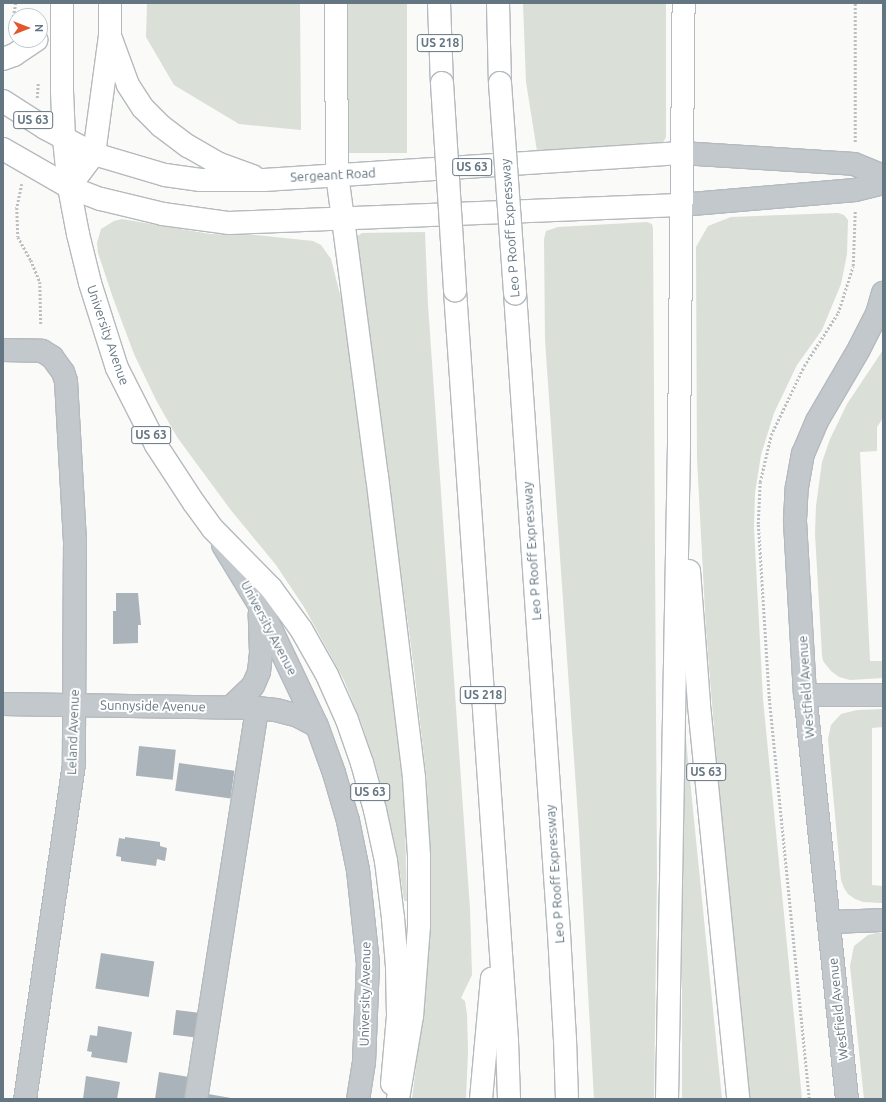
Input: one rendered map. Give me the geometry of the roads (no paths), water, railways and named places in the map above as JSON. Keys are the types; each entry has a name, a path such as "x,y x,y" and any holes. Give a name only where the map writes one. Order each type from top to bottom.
{"main road":[{"path":"48,24 58,3"},
{"name":"University Avenue","path":"62,3 61,66 64,139 78,234 90,283 117,368 134,405 174,475 213,529"},
{"path":"70,187 94,154 110,36 110,3"},
{"path":"336,3 337,175 377,476 414,778 418,856 419,926 412,1016 398,1099"},
{"name":"US 218","path":"439,3 442,83 455,291 509,1099"},
{"name":"Leo P Rooff Expressway","path":"498,3 500,83 566,1039 567,1099"},
{"path":"681,153 684,3"},
{"path":"110,36 128,85 143,108 161,126 188,146 217,163 264,180"},
{"path":"3,59 14,55 24,48"},
{"name":"Sergeant Road","path":"3,101 64,139 94,154 165,175 200,180 264,180 681,153"},
{"path":"3,149 70,187 101,199 131,208 195,220 229,223 680,205"},
{"name":"US 63","path":"681,153 679,444 699,705 738,1099"},
{"path":"667,1099 679,444"},
{"name":"US 63","path":"213,529 271,588 301,629 327,675 347,720 362,763 375,810 386,861 393,918 397,967 398,1016 391,1099"},
{"path":"481,1099 498,917"}],"street":[{"path":"681,153 854,164 883,176"},
{"path":"680,205 855,190 883,183"},
{"name":"Westfield Avenue","path":"847,1099 805,695 795,520 797,487 803,454 817,421 859,350 877,314 883,292"},
{"name":"Leland Avenue","path":"3,350 42,351 58,363 66,381 75,541 74,764 25,1099"},
{"name":"University Avenue","path":"213,529 259,604 318,726 348,821 358,870 368,963 364,1062 358,1099"},
{"path":"231,707 253,686 259,672 261,652 259,604"},
{"path":"805,695 883,695"},
{"name":"Sunnyside Avenue","path":"3,704 257,708 276,710 298,716 318,726"},
{"path":"196,1099 257,708"},
{"path":"829,922 883,920"}]}
